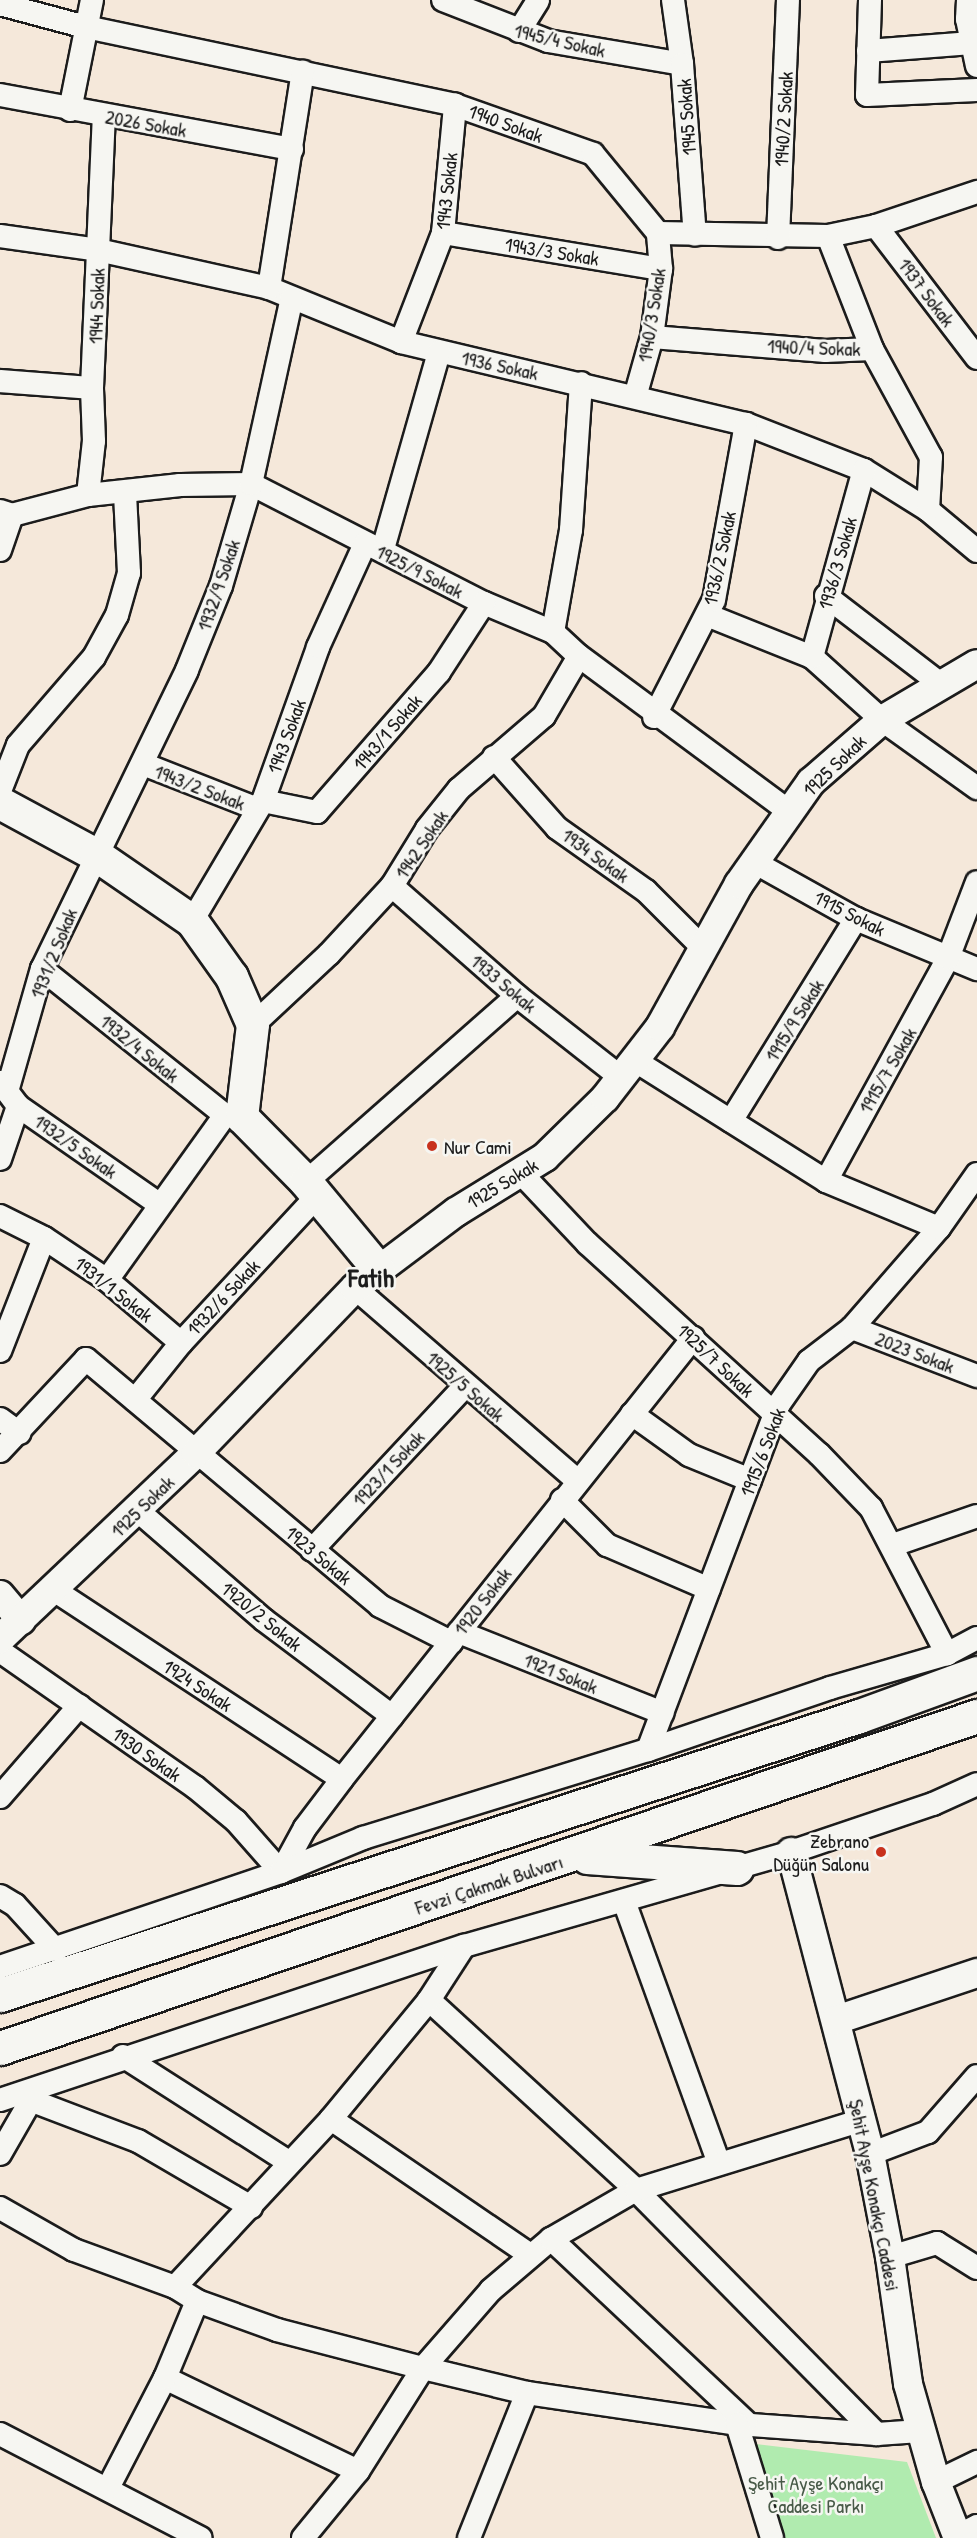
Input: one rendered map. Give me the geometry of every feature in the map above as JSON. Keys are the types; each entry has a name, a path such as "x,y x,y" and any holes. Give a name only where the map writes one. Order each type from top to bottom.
{"main road":[{"path":"0,803 96,855 192,921 232,977 254,1025 233,1116 311,1189 367,1279"},
{"path":"0,1995 858,1716 977,1673"},
{"name":"Fevzi Çakmak Bulvarı","path":"0,2048 573,1856 977,1716"},
{"path":"573,1856 737,1868"}],"street":[{"path":"70,110 92,0"},
{"name":"1945/4 Sokak","path":"443,0 519,32 548,41 682,64"},
{"path":"519,32 538,0"},
{"name":"1945 Sokak","path":"673,0 682,64 695,235"},
{"name":"1940/2 Sokak","path":"778,238 788,0"},
{"path":"870,0 867,95 977,90"},
{"path":"968,0 972,43 977,66"},
{"name":"1940 Sokak","path":"0,4 86,27 455,105 593,154 657,233"},
{"path":"868,51 972,43"},
{"path":"269,288 303,72"},
{"name":"2026 Sokak","path":"0,95 70,110 292,149"},
{"name":"1943 Sokak","path":"401,342 443,233 455,105"},
{"name":"1944 Sokak","path":"88,495 94,441 92,388 104,116"},
{"path":"657,233 778,238 828,236 876,226 977,192"},
{"name":"1937 Sokak","path":"876,226 977,358"},
{"name":"1943/3 Sokak","path":"443,233 661,269"},
{"name":"1940/3 Sokak","path":"635,397 652,337 661,269 657,233"},
{"name":"1936 Sokak","path":"0,236 98,250 269,288 401,342 746,424 864,470 928,510 977,551"},
{"path":"828,236 872,349"},
{"name":"1932/9 Sokak","path":"96,855 143,765 216,597 251,484 292,298"},
{"name":"1940/4 Sokak","path":"652,337 825,351 872,349 931,457 928,510"},
{"name":"1943 Sokak","path":"192,921 261,805 318,647 374,546 439,352"},
{"path":"0,381 92,388"},
{"path":"554,632 571,530 581,383"},
{"name":"1936/2 Sokak","path":"655,715 714,600 746,424"},
{"name":"1936/3 Sokak","path":"812,657 826,596 864,470"},
{"name":"1925/9 Sokak","path":"6,513 88,495 125,494 180,485 251,484 484,603 554,632 579,656 655,715 790,812"},
{"path":"0,791 18,745 94,657 117,615 129,573 125,494"},
{"path":"0,550 6,513"},
{"path":"826,596 965,675"},
{"name":"1943/1 Sokak","path":"261,805 317,812 439,672 484,603"},
{"path":"707,615 812,657 882,720 977,789"},
{"name":"1942 Sokak","path":"254,1025 330,954 392,886 427,829 459,789 544,716 579,656"},
{"name":"1925 Sokak","path":"0,1639 196,1453 367,1279 456,1212 545,1157 605,1098 660,1027 754,862 811,782 882,720 965,675"},
{"name":"1934 Sokak","path":"494,757 557,828 646,891 704,948"},
{"name":"1943/2 Sokak","path":"143,765 261,805"},
{"name":"1931/2 Sokak","path":"0,1158 9,1092 42,969 96,855"},
{"name":"1915 Sokak","path":"754,862 856,919 977,969"},
{"name":"1915/7 Sokak","path":"826,1181 948,958 977,882"},
{"name":"1933 Sokak","path":"392,886 517,996 627,1068 731,1121 826,1181 939,1228"},
{"name":"1915/9 Sokak","path":"731,1121 856,919"},
{"name":"1932/4 Sokak","path":"42,969 233,1116"},
{"name":"1932/6 Sokak","path":"135,1401 311,1189 517,996"},
{"name":"1932/5 Sokak","path":"9,1092 159,1204"},
{"path":"107,1280 159,1204 233,1116"},
{"name":"1925/7 Sokak","path":"520,1172 587,1243 693,1338 871,1508 893,1545 947,1654"},
{"name":"1915/6 Sokak","path":"648,1750 775,1415 809,1362 852,1328 939,1228 977,1175"},
{"name":"1931/1 Sokak","path":"0,1216 44,1238 107,1280 181,1343"},
{"path":"0,1351 44,1238"},
{"name":"1925/5 Sokak","path":"367,1279 465,1386 578,1481"},
{"name":"2023 Sokak","path":"852,1328 977,1376"},
{"name":"1920 Sokak","path":"281,1872 305,1828 342,1779 693,1338"},
{"name":"1923 Sokak","path":"19,1433 86,1359 380,1606 455,1637"},
{"name":"1923/1 Sokak","path":"312,1550 465,1386"},
{"path":"632,1413 689,1455 750,1480"},
{"path":"0,1419 19,1433 0,1451"},
{"path":"562,1500 608,1545 709,1589"},
{"name":"1920/2 Sokak","path":"136,1510 264,1620 392,1716"},
{"path":"893,1545 977,1516"},
{"name":"1924 Sokak","path":"54,1590 342,1779"},
{"path":"0,1595 21,1620"},
{"name":"1921 Sokak","path":"455,1637 663,1713"},
{"path":"0,1967 57,1950 131,1921 281,1872 363,1839 648,1750 830,1688 947,1654 977,1638"},
{"name":"1930 Sokak","path":"0,1651 195,1787 236,1821 281,1872"},
{"path":"0,1797 79,1706"},
{"path":"0,2100 35,2092 123,2056 464,1946 791,1852 933,1804 977,1784"},
{"name":"Şehit Ayşe Konakçı Caddesi","path":"791,1852 870,2154 890,2257 908,2384 936,2482 964,2533"},
{"path":"0,1896 15,1905 57,1950"},
{"path":"624,1901 719,2163"},
{"path":"175,2287 331,2119 429,2000 464,1946"},
{"path":"836,2020 977,1972"},
{"path":"429,2000 636,2190 877,2434"},
{"path":"123,2056 290,2163"},
{"path":"870,2154 928,2132 975,2084"},
{"path":"0,2154 35,2092"},
{"path":"35,2092 138,2141 251,2207"},
{"path":"331,2119 530,2255"},
{"path":"303,2538 358,2471 423,2368 491,2290 551,2239 636,2190 862,2120"},
{"path":"0,2208 74,2250 175,2287 197,2301 277,2330 423,2368 527,2393 742,2423 877,2434 920,2431"},
{"path":"551,2239 742,2423 772,2538"},
{"path":"890,2257 937,2243 977,2268"},
{"path":"108,2488 165,2378 197,2301"},
{"path":"165,2378 358,2471"},
{"path":"469,2538 527,2393"},
{"path":"0,2434 201,2538"},
{"path":"936,2482 977,2462"}],"green space":[{"name":"Şehit Ayşe Konakçı Caddesi Parkı","path":"756,2444 907,2462 936,2538 782,2538"}],"place":[{"name":"Nur Cami","path":"432,1146"},
{"name":"Zebrano Düğün Salonu","path":"881,1852"}],"district":[{"name":"Fatih","path":"371,1278"}]}
